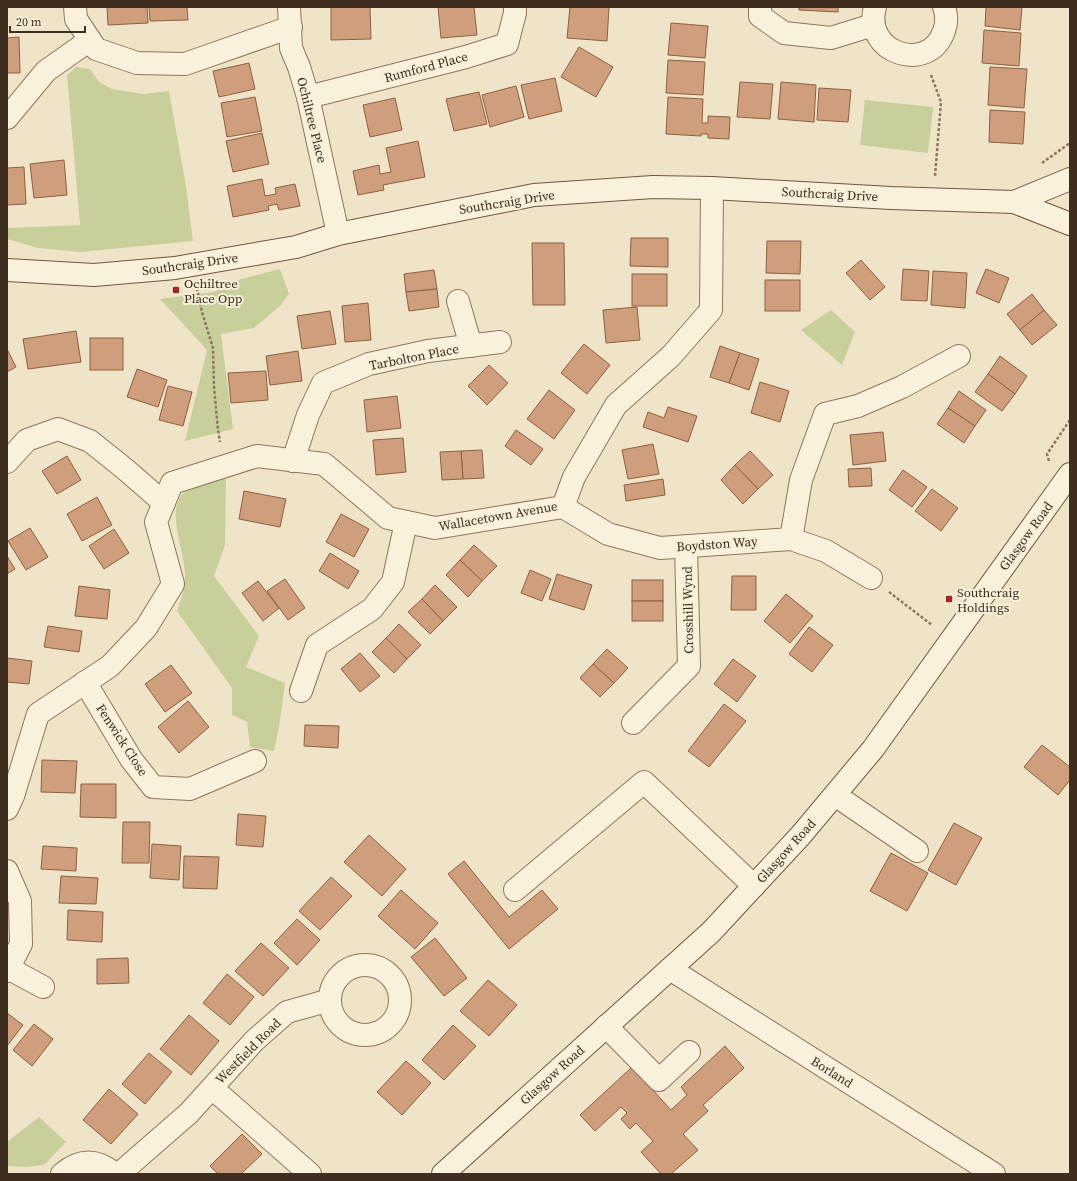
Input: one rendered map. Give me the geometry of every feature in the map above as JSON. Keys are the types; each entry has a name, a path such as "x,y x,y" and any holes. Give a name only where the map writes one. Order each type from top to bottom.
{"street":[{"path":"75,7 76,19 96,49 137,63 185,64 290,17"},
{"name":"Rumford Place","path":"308,97 466,57 507,44 515,13 515,7"},
{"path":"760,7 760,16 784,33 831,38 874,16 878,37 886,47 897,53 910,55 922,53 934,47 942,37 946,25 946,12 944,7"},
{"name":"Ochiltree Place","path":"290,17 292,48 308,97 338,234"},
{"path":"7,118 46,71 90,40"},
{"name":"Southcraig Drive","path":"1014,202 1070,179"},
{"name":"Southcraig Drive","path":"7,270 94,276 192,266 296,247 338,234 534,195 653,187 712,188 1014,202 1070,224"},
{"name":"Wallacetown Avenue","path":"7,808 13,796 38,714 110,666 146,628 173,584 156,522 172,483 257,456 324,464 388,518 435,528 563,507 574,477 616,405 671,356 711,310 712,188"},
{"name":"Tarbolton Place","path":"458,301 471,346"},
{"name":"Tarbolton Place","path":"293,460 308,415 323,384 369,364 428,351 500,342"},
{"path":"790,539 801,480 825,414 858,406 902,387 959,356"},
{"path":"7,462 27,440 58,429 90,441 164,503"},
{"name":"Glasgow Road","path":"443,1174 711,932 802,835 873,749 1070,474"},
{"name":"Boydston Way","path":"563,507 608,534 660,548 790,539 826,551 871,578"},
{"path":"301,691 317,645 372,609 393,582 406,522"},
{"name":"Crosshill Wynd","path":"633,723 689,666 686,547"},
{"name":"Fenwick Close","path":"85,682 131,759 152,787 190,789 255,761"},
{"path":"515,890 644,782 754,886"},
{"path":"835,795 917,851"},
{"path":"7,871 20,901 21,944 8,970 43,987"},
{"name":"Borland","path":"670,969 994,1174"},
{"name":"Westfield Road","path":"119,1174 189,1113 254,1041 287,1012 330,1000"},
{"path":"606,1026 659,1080 690,1052"},
{"name":"Westfield Road","path":"212,1088 310,1174"},
{"path":"62,1174 70,1168 82,1163 96,1163 107,1167 115,1174"}],"path":[{"path":"922,53 941,102 934,199"},
{"path":"192,266 202,312 213,348 214,387 218,430 225,466"},
{"path":"871,578 951,640"}],"green space":[{"path":"76,67 90,69 99,82 112,89 143,94 169,91 186,186 193,241 81,252 38,248 7,239 7,228 80,225 67,75"},
{"path":"865,100 933,107 928,153 860,145"},
{"path":"280,269 289,294 281,305 254,328 221,334 233,429 185,441 207,350 160,299 214,292 241,279"},
{"path":"831,310 855,332 842,365 801,330"},
{"path":"226,479 225,545 214,576 259,636 246,667 285,683 274,751 250,747 247,722 232,715 232,688 177,611 185,575 177,526 176,507 179,499 187,491 207,483"},
{"path":"39,1117 66,1142 44,1165 25,1167 7,1166 7,1142"}],"building":[{"path":"107,7 147,7 148,23 108,25"},
{"path":"149,7 187,7 188,20 150,21"},
{"path":"331,7 370,7 371,39 331,40"},
{"path":"438,7 474,7 477,35 441,38"},
{"path":"570,7 609,7 607,41 567,38"},
{"path":"799,7 838,7 838,12 799,10"},
{"path":"986,7 1022,7 1020,30 985,26"},
{"path":"671,23 708,26 705,58 668,55"},
{"path":"984,30 1021,33 1019,66 982,63"},
{"path":"19,37 20,73 7,73 7,38"},
{"path":"579,47 613,67 596,97 561,77"},
{"path":"668,60 705,62 703,95 666,93"},
{"path":"249,63 255,89 219,97 213,71"},
{"path":"990,67 1027,69 1024,108 988,105"},
{"path":"555,78 562,111 529,119 521,85"},
{"path":"740,82 773,84 770,119 737,117"},
{"path":"781,82 816,85 814,122 778,119"},
{"path":"516,86 524,117 490,127 482,95"},
{"path":"819,88 851,90 848,122 817,120"},
{"path":"479,92 487,124 454,131 446,99"},
{"path":"255,97 262,131 227,137 221,103"},
{"path":"668,97 703,99 702,123 708,123 708,116 730,117 729,139 708,138 708,134 701,134 701,136 666,134"},
{"path":"395,98 402,130 370,137 363,105"},
{"path":"990,110 1025,112 1023,144 989,142"},
{"path":"262,133 269,164 233,172 226,141"},
{"path":"418,141 425,177 383,185 384,190 358,195 353,171 379,165 380,174 391,172 386,148"},
{"path":"64,160 67,195 34,198 30,164"},
{"path":"24,167 26,204 7,205 7,168"},
{"path":"262,179 265,196 276,194 275,188 295,184 300,206 279,210 277,204 268,206 269,210 233,217 227,186"},
{"path":"631,238 668,238 668,267 630,266"},
{"path":"767,241 801,241 800,274 766,273"},
{"path":"532,243 564,243 565,305 533,305"},
{"path":"861,260 885,287 870,300 846,273"},
{"path":"903,269 929,271 927,301 901,300"},
{"path":"986,269 1009,278 999,303 976,293"},
{"path":"434,270 437,289 406,292 404,274"},
{"path":"933,271 967,273 965,308 931,305"},
{"path":"632,274 667,274 667,306 632,306"},
{"path":"765,280 800,280 800,311 765,311"},
{"path":"437,289 439,307 409,311 406,292"},
{"path":"1032,294 1044,310 1020,330 1007,314"},
{"path":"368,303 371,340 345,342 342,306"},
{"path":"637,307 640,340 606,343 603,310"},
{"path":"1044,310 1057,325 1032,345 1020,330"},
{"path":"330,311 336,344 302,349 297,316"},
{"path":"76,331 81,362 28,369 23,339"},
{"path":"90,338 123,338 123,370 90,370"},
{"path":"584,344 610,365 587,394 561,373"},
{"path":"720,346 740,353 729,383 710,377"},
{"path":"7,349 16,367 7,372"},
{"path":"298,351 302,381 270,385 266,356"},
{"path":"740,353 759,359 749,390 729,383"},
{"path":"1000,356 1027,376 1015,394 988,374"},
{"path":"489,365 508,383 487,405 468,386"},
{"path":"137,369 167,380 158,407 127,397"},
{"path":"266,371 268,400 231,403 228,373"},
{"path":"988,374 1015,394 1002,411 975,392"},
{"path":"760,382 789,391 780,422 751,413"},
{"path":"168,386 192,392 183,426 159,420"},
{"path":"549,390 575,410 554,439 527,419"},
{"path":"959,391 986,410 975,426 948,408"},
{"path":"397,396 401,428 367,432 364,400"},
{"path":"668,407 697,416 688,442 643,427 648,412 664,418"},
{"path":"948,408 975,426 964,443 937,424"},
{"path":"516,430 543,449 531,465 505,446"},
{"path":"883,432 886,461 853,465 850,435"},
{"path":"403,438 406,472 376,475 373,440"},
{"path":"653,444 659,474 628,479 622,450"},
{"path":"482,450 484,478 463,479 461,451"},
{"path":"461,451 463,479 442,480 440,452"},
{"path":"750,451 773,475 758,489 735,465"},
{"path":"67,456 81,480 57,494 42,471"},
{"path":"735,465 758,489 743,504 721,480"},
{"path":"871,468 872,486 849,487 848,469"},
{"path":"903,470 927,487 912,507 889,490"},
{"path":"663,479 665,495 626,501 624,485"},
{"path":"932,489 958,508 941,531 915,511"},
{"path":"244,491 286,499 280,527 239,519"},
{"path":"97,497 112,525 82,541 67,514"},
{"path":"341,514 369,529 354,557 326,542"},
{"path":"30,528 48,557 26,570 8,541"},
{"path":"114,529 129,553 104,569 89,546"},
{"path":"474,545 497,566 482,581 460,560"},
{"path":"330,553 359,571 348,589 319,571"},
{"path":"7,556 15,569 7,574"},
{"path":"460,560 482,581 468,597 446,575"},
{"path":"530,570 551,579 542,601 521,593"},
{"path":"557,574 592,585 584,610 549,599"},
{"path":"732,576 756,576 756,610 731,610"},
{"path":"285,579 305,608 288,620 267,591"},
{"path":"632,580 663,580 663,601 632,601"},
{"path":"258,581 279,608 263,621 242,593"},
{"path":"435,585 457,607 443,621 422,599"},
{"path":"79,586 110,590 107,619 75,616"},
{"path":"786,594 813,616 790,643 764,621"},
{"path":"422,599 443,621 430,634 408,612"},
{"path":"632,601 663,601 663,621 632,621"},
{"path":"399,624 421,645 407,659 386,638"},
{"path":"48,626 82,631 79,652 44,647"},
{"path":"809,627 833,645 812,672 789,654"},
{"path":"386,638 407,659 394,673 372,652"},
{"path":"607,649 628,668 614,683 593,664"},
{"path":"360,653 380,676 360,692 341,669"},
{"path":"7,658 32,661 29,684 7,682"},
{"path":"733,659 756,676 737,702 714,684"},
{"path":"593,664 614,683 600,697 580,678"},
{"path":"171,665 192,693 165,712 145,684"},
{"path":"188,701 209,727 179,753 158,727"},
{"path":"724,704 746,721 709,767 688,751"},
{"path":"305,725 339,726 338,748 304,746"},
{"path":"1042,745 1070,767 1070,780 1058,795 1024,767"},
{"path":"42,760 77,761 75,793 41,792"},
{"path":"81,784 116,784 116,818 80,817"},
{"path":"238,814 266,816 263,847 236,845"},
{"path":"123,822 150,822 149,863 122,863"},
{"path":"954,823 982,838 956,885 928,870"},
{"path":"369,835 406,869 382,896 344,862"},
{"path":"152,844 181,846 179,880 150,878"},
{"path":"43,846 77,848 76,871 41,869"},
{"path":"891,853 928,873 907,911 870,891"},
{"path":"184,856 219,857 217,889 183,888"},
{"path":"464,861 509,917 542,890 558,909 509,949 448,874"},
{"path":"61,876 98,878 96,904 59,903"},
{"path":"331,877 352,896 320,930 299,911"},
{"path":"401,890 438,923 415,949 378,916"},
{"path":"68,910 103,912 102,942 67,940"},
{"path":"297,919 320,940 297,965 274,943"},
{"path":"435,938 467,978 444,996 411,957"},
{"path":"261,943 289,968 263,996 235,971"},
{"path":"128,958 129,983 97,984 97,959"},
{"path":"227,974 254,997 230,1025 203,1003"},
{"path":"488,980 517,1005 489,1036 460,1011"},
{"path":"7,1013 23,1025 7,1046"},
{"path":"189,1015 219,1041 191,1075 160,1049"},
{"path":"34,1024 53,1039 32,1066 13,1050"},
{"path":"453,1025 476,1046 444,1080 422,1060"},
{"path":"725,1046 744,1068 703,1105 708,1111 683,1134 698,1150 671,1174 661,1174 641,1152 653,1141 636,1123 630,1129 621,1119 627,1113 621,1107 595,1131 580,1115 632,1067 671,1110 687,1095 681,1087"},
{"path":"149,1053 172,1072 145,1104 122,1084"},
{"path":"406,1061 431,1083 402,1115 377,1092"},
{"path":"109,1089 138,1114 111,1144 83,1120"},
{"path":"242,1134 262,1154 241,1174 218,1174 210,1166"}],"place":[{"name":"Ochiltree Place Opp","path":"176,290"},
{"name":"Southcraig Holdings","path":"949,599"}]}
